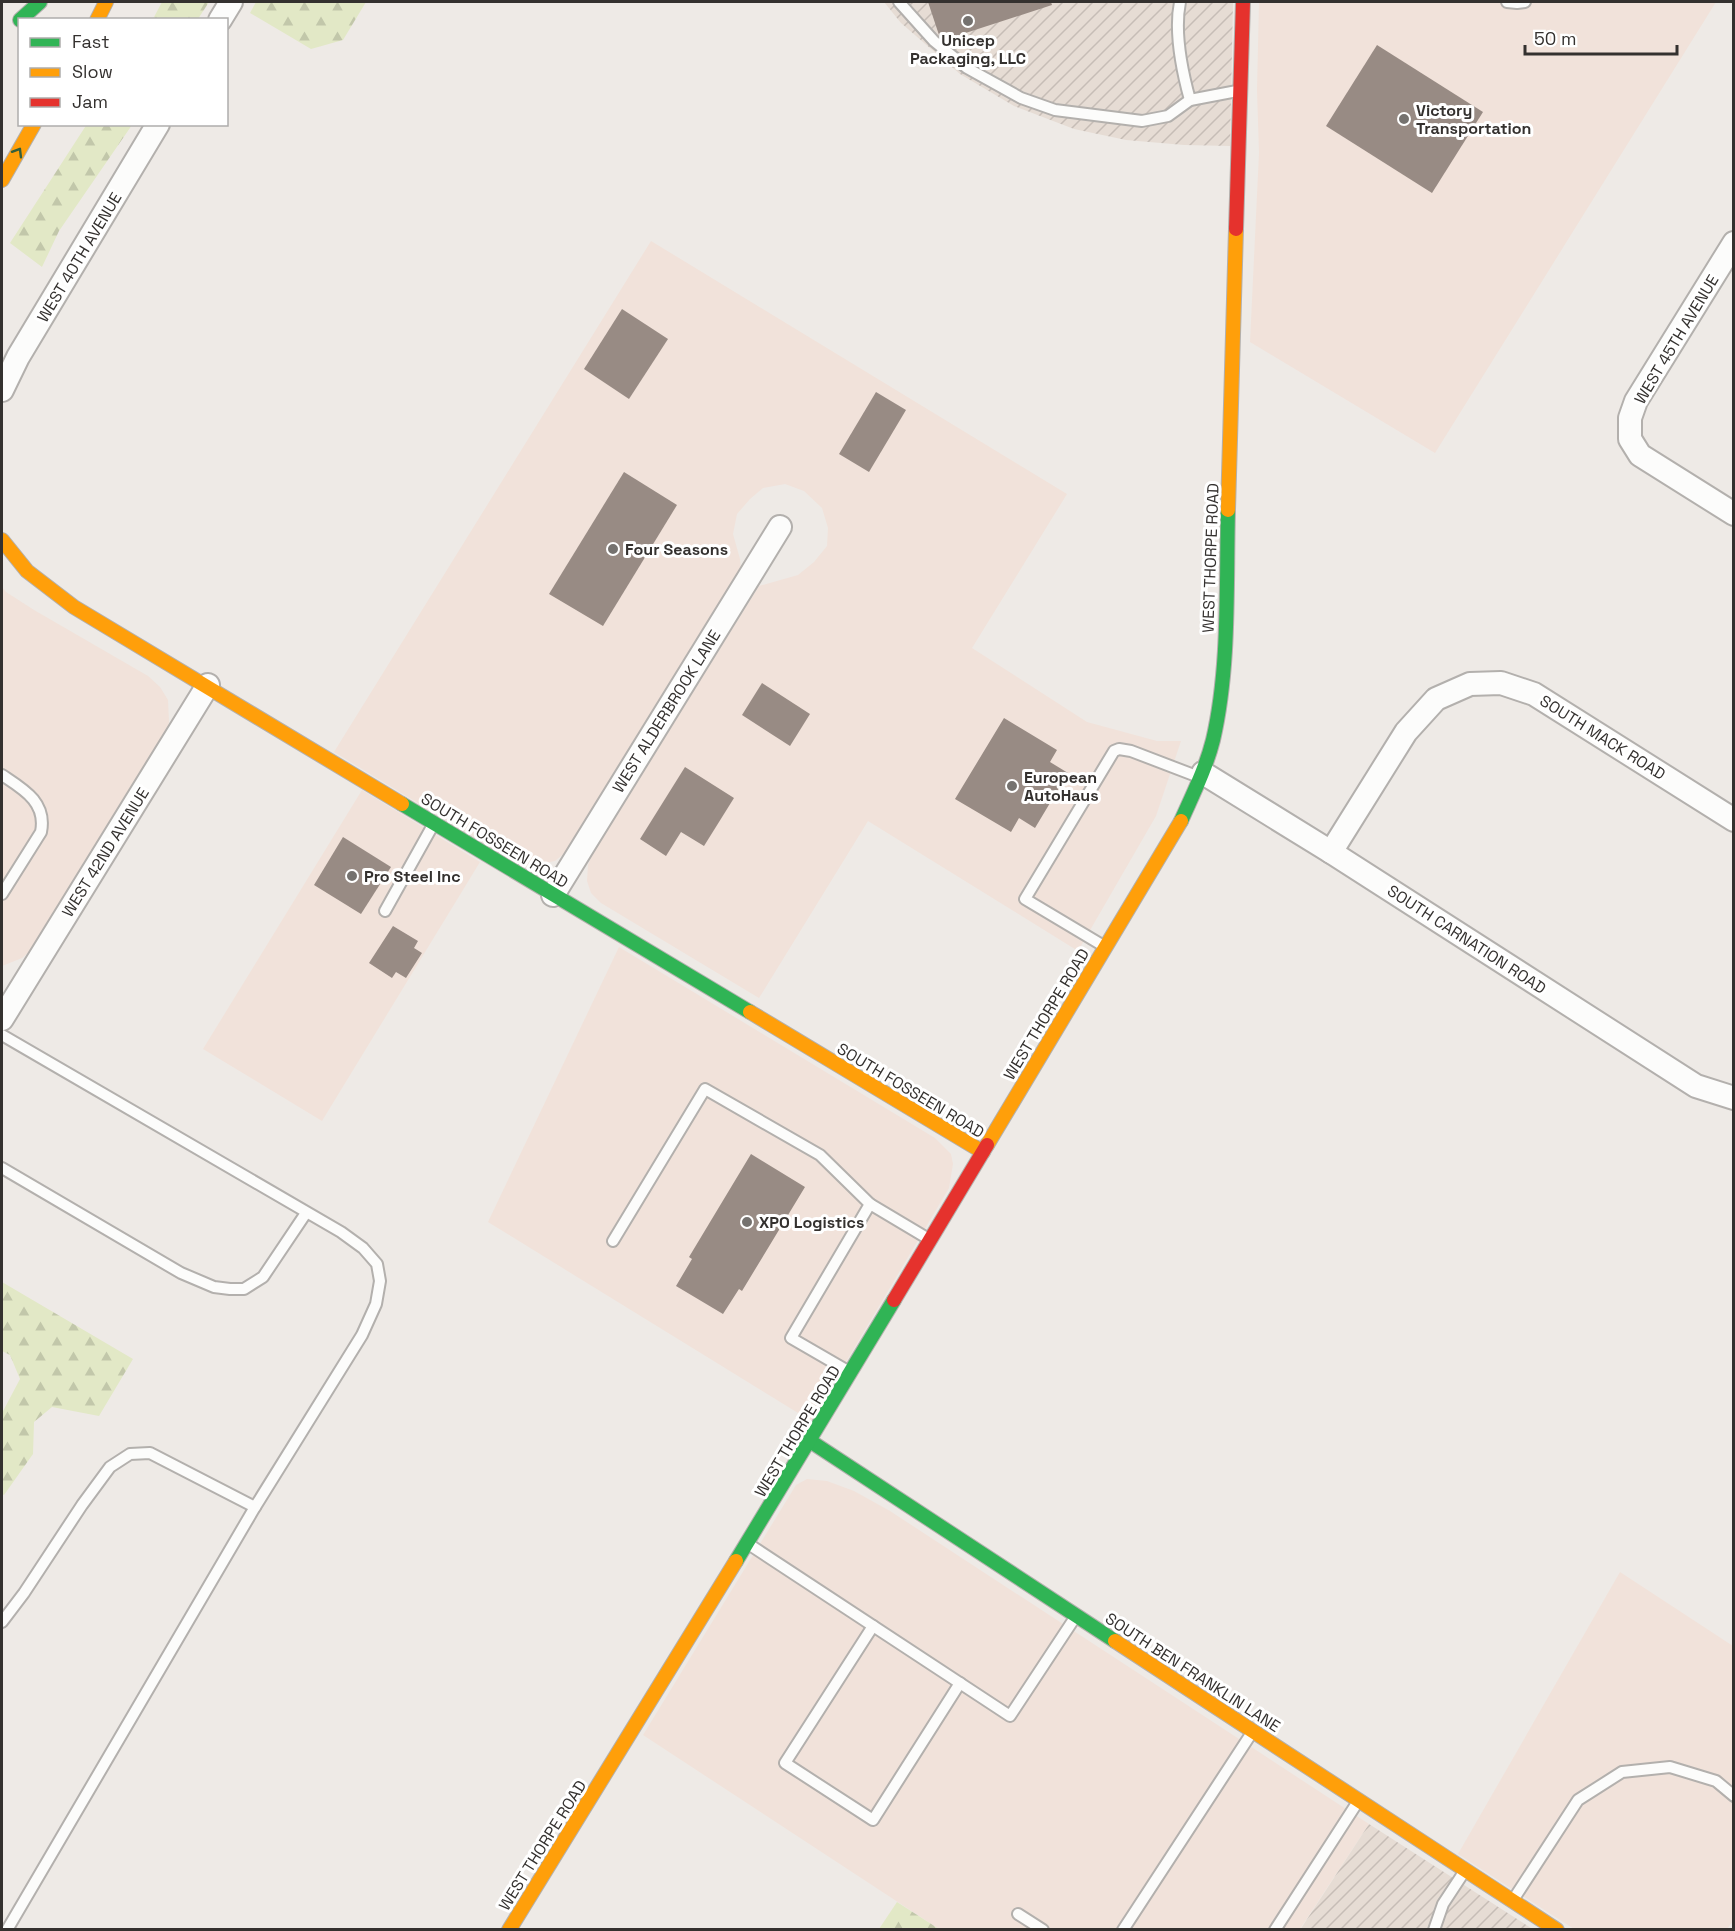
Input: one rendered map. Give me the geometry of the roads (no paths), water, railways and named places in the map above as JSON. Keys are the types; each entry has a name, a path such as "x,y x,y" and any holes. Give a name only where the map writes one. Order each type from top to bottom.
{"main road":[{"path":"22,18 40,2"},
{"path":"98,18 106,2"},
{"name":"WEST THORPE ROAD","path":"508,1929 851,1373 1180,822 1202,776 1218,714 1223,667 1243,2"},
{"path":"2,180 33,126"},
{"name":"SOUTH FOSSEEN ROAD","path":"2,540 27,571 58,595 983,1152"},
{"name":"SOUTH BEN FRANKLIN LANE","path":"810,1441 1557,1929"}],"street":[{"path":"221,18 231,2"},
{"name":"WEST 40TH AVENUE","path":"2,390 18,357 157,126"},
{"name":"WEST 45TH AVENUE","path":"1734,243 1636,401 1630,418 1630,439 1640,455 1734,514"},
{"name":"WEST ALDERBROOK LANE","path":"553,895 780,527"},
{"name":"SOUTH MACK ROAD","path":"1331,852 1406,732 1436,699 1470,684 1502,683 1534,694 1734,820"},
{"name":"WEST 42ND AVENUE","path":"2,1019 208,685"},
{"name":"SOUTH CARNATION ROAD","path":"1202,776 1331,852 1696,1086 1734,1098"}],"lane":[{"path":"899,2 934,41 967,68 1022,98 1055,110 1142,121 1168,116 1191,100 1240,91"},
{"path":"1180,2 1180,49 1183,75 1191,100"},
{"path":"1506,2 1524,2"},
{"path":"1105,947 1025,898 1114,751 1131,751 1202,776"},
{"path":"2,775 27,791 41,812 43,823 41,832 2,894"},
{"path":"385,911 435,823"},
{"path":"2,1035 363,1248 377,1264 380,1281 376,1304 362,1335 255,1508 7,1929"},
{"path":"613,1241 705,1089 820,1155 870,1204 931,1240"},
{"path":"2,1168 181,1273 214,1287 244,1289 263,1277 306,1213"},
{"path":"851,1373 791,1338 870,1204"},
{"path":"2,1622 110,1467 130,1454 150,1453 255,1508"},
{"path":"747,1544 1010,1716 1077,1616"},
{"path":"873,1626 785,1763 873,1820 960,1683"},
{"path":"1124,1929 1253,1731"},
{"path":"1513,1900 1578,1800 1622,1772 1670,1767 1716,1781 1734,1796"},
{"path":"1275,1929 1359,1800"},
{"path":"1434,1929 1443,1904 1465,1869"},
{"path":"1018,1914 1043,1929"}],"place":[{"name":"Unicep Packaging, LLC","path":"968,21"},
{"name":"Victory Transportation","path":"1404,119"},
{"name":"Four Seasons","path":"613,549"},
{"name":"European AutoHaus","path":"1012,786"},
{"name":"Pro Steel Inc","path":"352,876"},
{"name":"XPO Logistics","path":"747,1222"}]}
